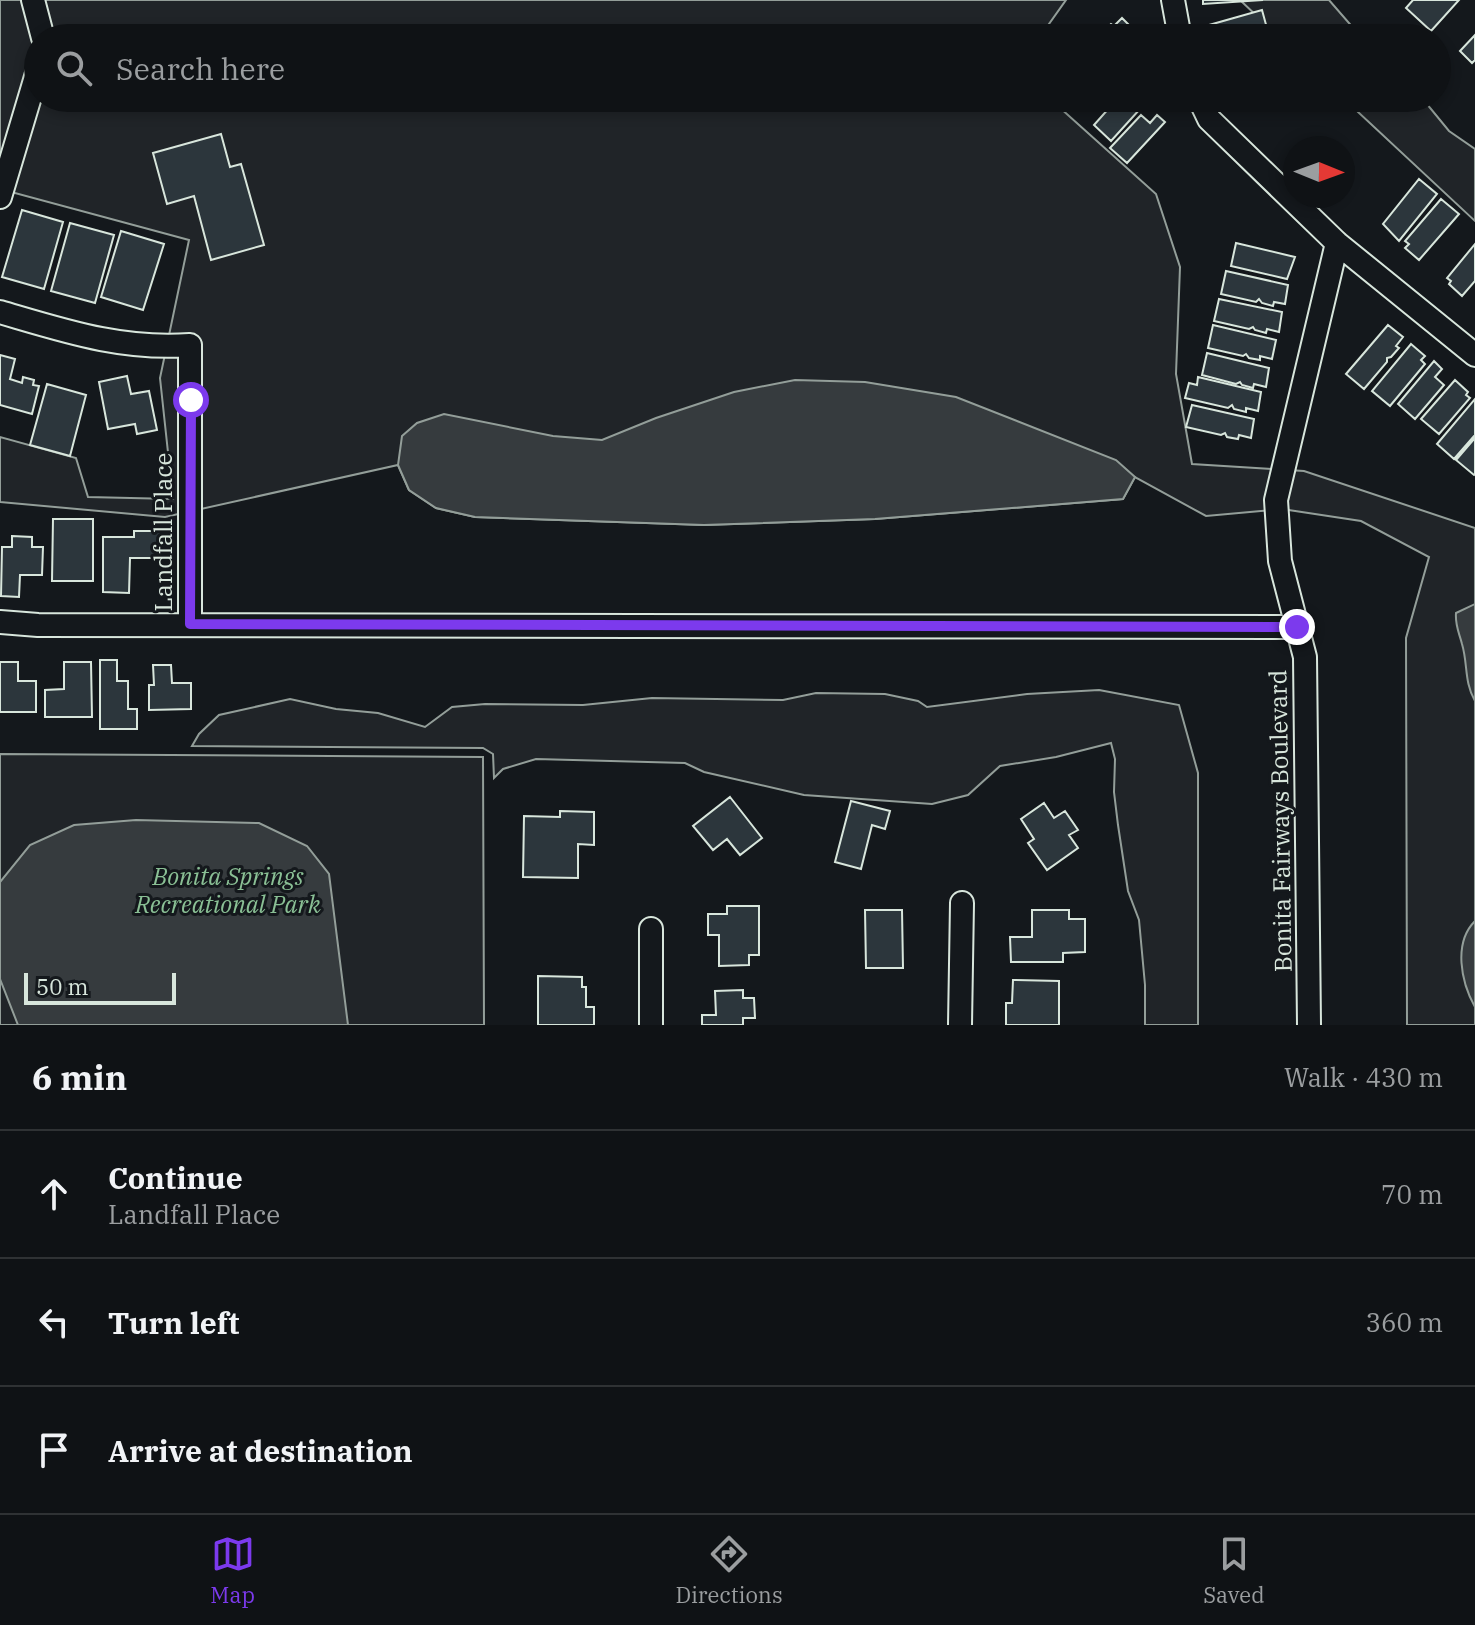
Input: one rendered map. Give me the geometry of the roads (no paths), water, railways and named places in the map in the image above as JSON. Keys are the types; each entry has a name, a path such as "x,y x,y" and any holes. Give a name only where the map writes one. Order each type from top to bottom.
{"street":[{"path":"33,0 39,24"},
{"path":"1173,0 1177,24"},
{"path":"0,197 25,112"},
{"path":"1206,112 1209,119 1337,243 1475,355"},
{"name":"Bonita Fairways Boulevard","path":"1309,1025 1305,657 1280,561 1276,500 1337,243"},
{"name":"Landfall Place","path":"0,312 119,344 190,345 190,624"},
{"path":"0,622 38,625 1297,627"},
{"path":"960,1025 962,903"},
{"path":"651,929 651,1025"}],"park label":[{"name":"Bonita Springs Recreational Park","path":"228,891"}]}
